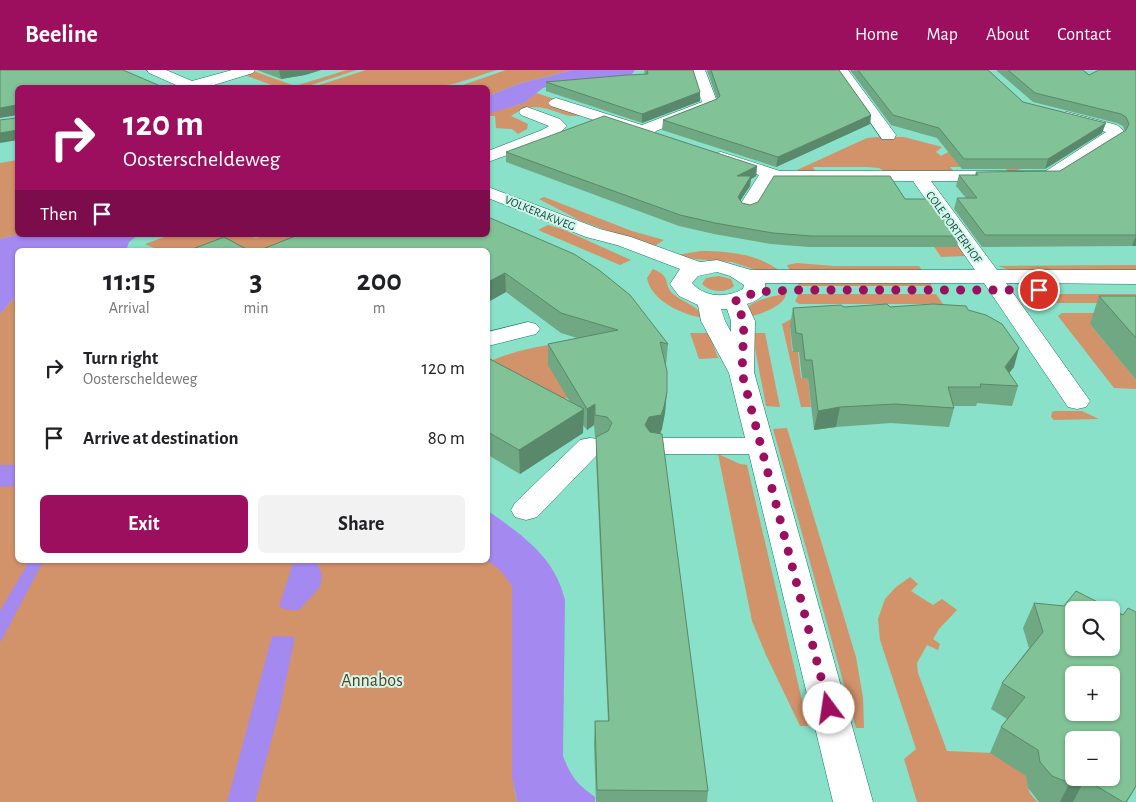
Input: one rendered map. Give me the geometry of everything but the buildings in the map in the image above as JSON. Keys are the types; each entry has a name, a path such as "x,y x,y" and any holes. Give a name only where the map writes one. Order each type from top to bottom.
{"street":[{"path":"154,70 186,85"},
{"path":"206,70 244,85"},
{"path":"197,85 248,70"},
{"path":"648,130 648,128 710,104 698,70"},
{"path":"841,70 888,135"},
{"path":"556,103 635,129 648,130 667,139"},
{"path":"490,157 548,134 559,126 554,122 527,112"},
{"name":"COLE PORTERHOF","path":"702,151 779,176 1050,176 1120,139 1115,130 1056,114"},
{"path":"748,208 769,173"},
{"name":"COLE PORTERHOF","path":"918,176 996,283 1077,401"},
{"name":"VOLKERAKWEG","path":"490,193 593,233 612,247 691,273"},
{"path":"742,373 746,290 735,269 716,266 691,273 681,284 685,290 694,296 708,300 746,290 796,290 1136,277"},
{"path":"996,283 1136,290"},
{"path":"708,300 713,321 742,373 853,802"},
{"path":"490,338 528,329"},
{"path":"526,510 590,446 596,446"},
{"path":"659,446 762,446"}],"green space":[{"path":"347,70 357,70 311,85 298,85"},
{"path":"366,70 497,70 458,83 443,85 319,85"},
{"path":"506,70 573,70 518,84 490,95 490,85 463,85"},
{"path":"253,71 292,85 272,85 245,75"},
{"path":"536,93 558,100 582,115 566,115 541,107 532,107 511,116 528,124 527,129 518,134 512,129 496,128 495,116 490,116 490,113 524,103"},
{"path":"904,137 942,147 936,152 941,156 950,151 1021,169 1010,173 1004,167 950,167 955,173 887,173 879,168 867,167 813,167 816,173 806,173 797,170 867,138"},
{"path":"15,160 15,235 0,239 0,163"},
{"path":"544,197 632,231 664,240 653,247 581,221 539,199"},
{"path":"548,225 562,229 631,260 620,265 538,230"},
{"path":"164,237 301,237 277,248 154,248 145,244"},
{"path":"957,244 965,256 941,257 933,245"},
{"path":"701,251 752,257 780,271 759,271 732,262 695,259 677,255"},
{"path":"797,263 834,266 919,266 924,273 791,274 787,265"},
{"path":"1136,265 1136,272 1012,271 998,266"},
{"path":"653,269 665,277 672,293 701,313 704,318 687,314 661,300 655,294 647,278"},
{"path":"719,276 731,279 734,286 731,289 718,291 709,289 702,284 706,278"},
{"path":"796,280 928,280 932,286 799,286"},
{"path":"786,294 785,298 776,306 765,312 748,317 750,305 766,298"},
{"path":"799,294 936,294 943,304 799,304 795,301"},
{"path":"1046,294 1136,294 1136,303 1026,303 1033,297"},
{"name":"Annabos","path":"15,298 15,563 490,563 490,553 512,586 512,744 514,787 517,802 0,802 0,314"},
{"path":"1062,313 1136,313 1136,323 1090,324 1136,380 1136,389 1114,388 1058,316"},
{"path":"797,316 801,325 790,326 792,351 798,352 801,378 808,379 811,407 801,407 782,324"},
{"path":"690,333 709,333 718,358 699,359"},
{"path":"752,333 765,333 780,407 766,406"},
{"path":"581,341 593,398 521,399 490,364 490,361 511,354"},
{"path":"1082,411 1099,419 1054,420 1051,417 1052,412"},
{"path":"787,428 856,657 863,698 864,728 856,728 773,429"},
{"path":"718,454 740,464 747,465 808,726 800,726 752,621"},
{"path":"910,577 918,584 911,591 933,605 942,599 957,610 939,629 933,639 940,644 938,650 927,645 917,663 918,673 947,751 992,753 1030,778 1028,788 1038,802 917,802 904,759 916,749 880,640 878,619 885,599 896,587"}],"shaded area":[{"path":"573,70 635,70 631,75 559,83 543,88 524,103 490,113 490,95 518,84"},
{"path":"15,235 15,237 135,237 129,242 127,248 15,248 15,298 0,314 0,239"},
{"path":"0,465 15,465 15,486 0,487"},
{"path":"490,512 536,548 554,571 560,585 565,600 563,756 572,775 579,784 595,797 595,802 517,802 512,776 512,586 500,570 490,562"},
{"path":"28,563 42,563 0,643 0,611"},
{"path":"293,563 317,563 322,575 320,587 299,610 288,610 279,607"},
{"path":"272,636 295,637 280,708 255,802 227,802"}],"route":[{"path":"829,708 742,373 744,321 735,301 747,297 754,292 796,290 1039,290"}]}
